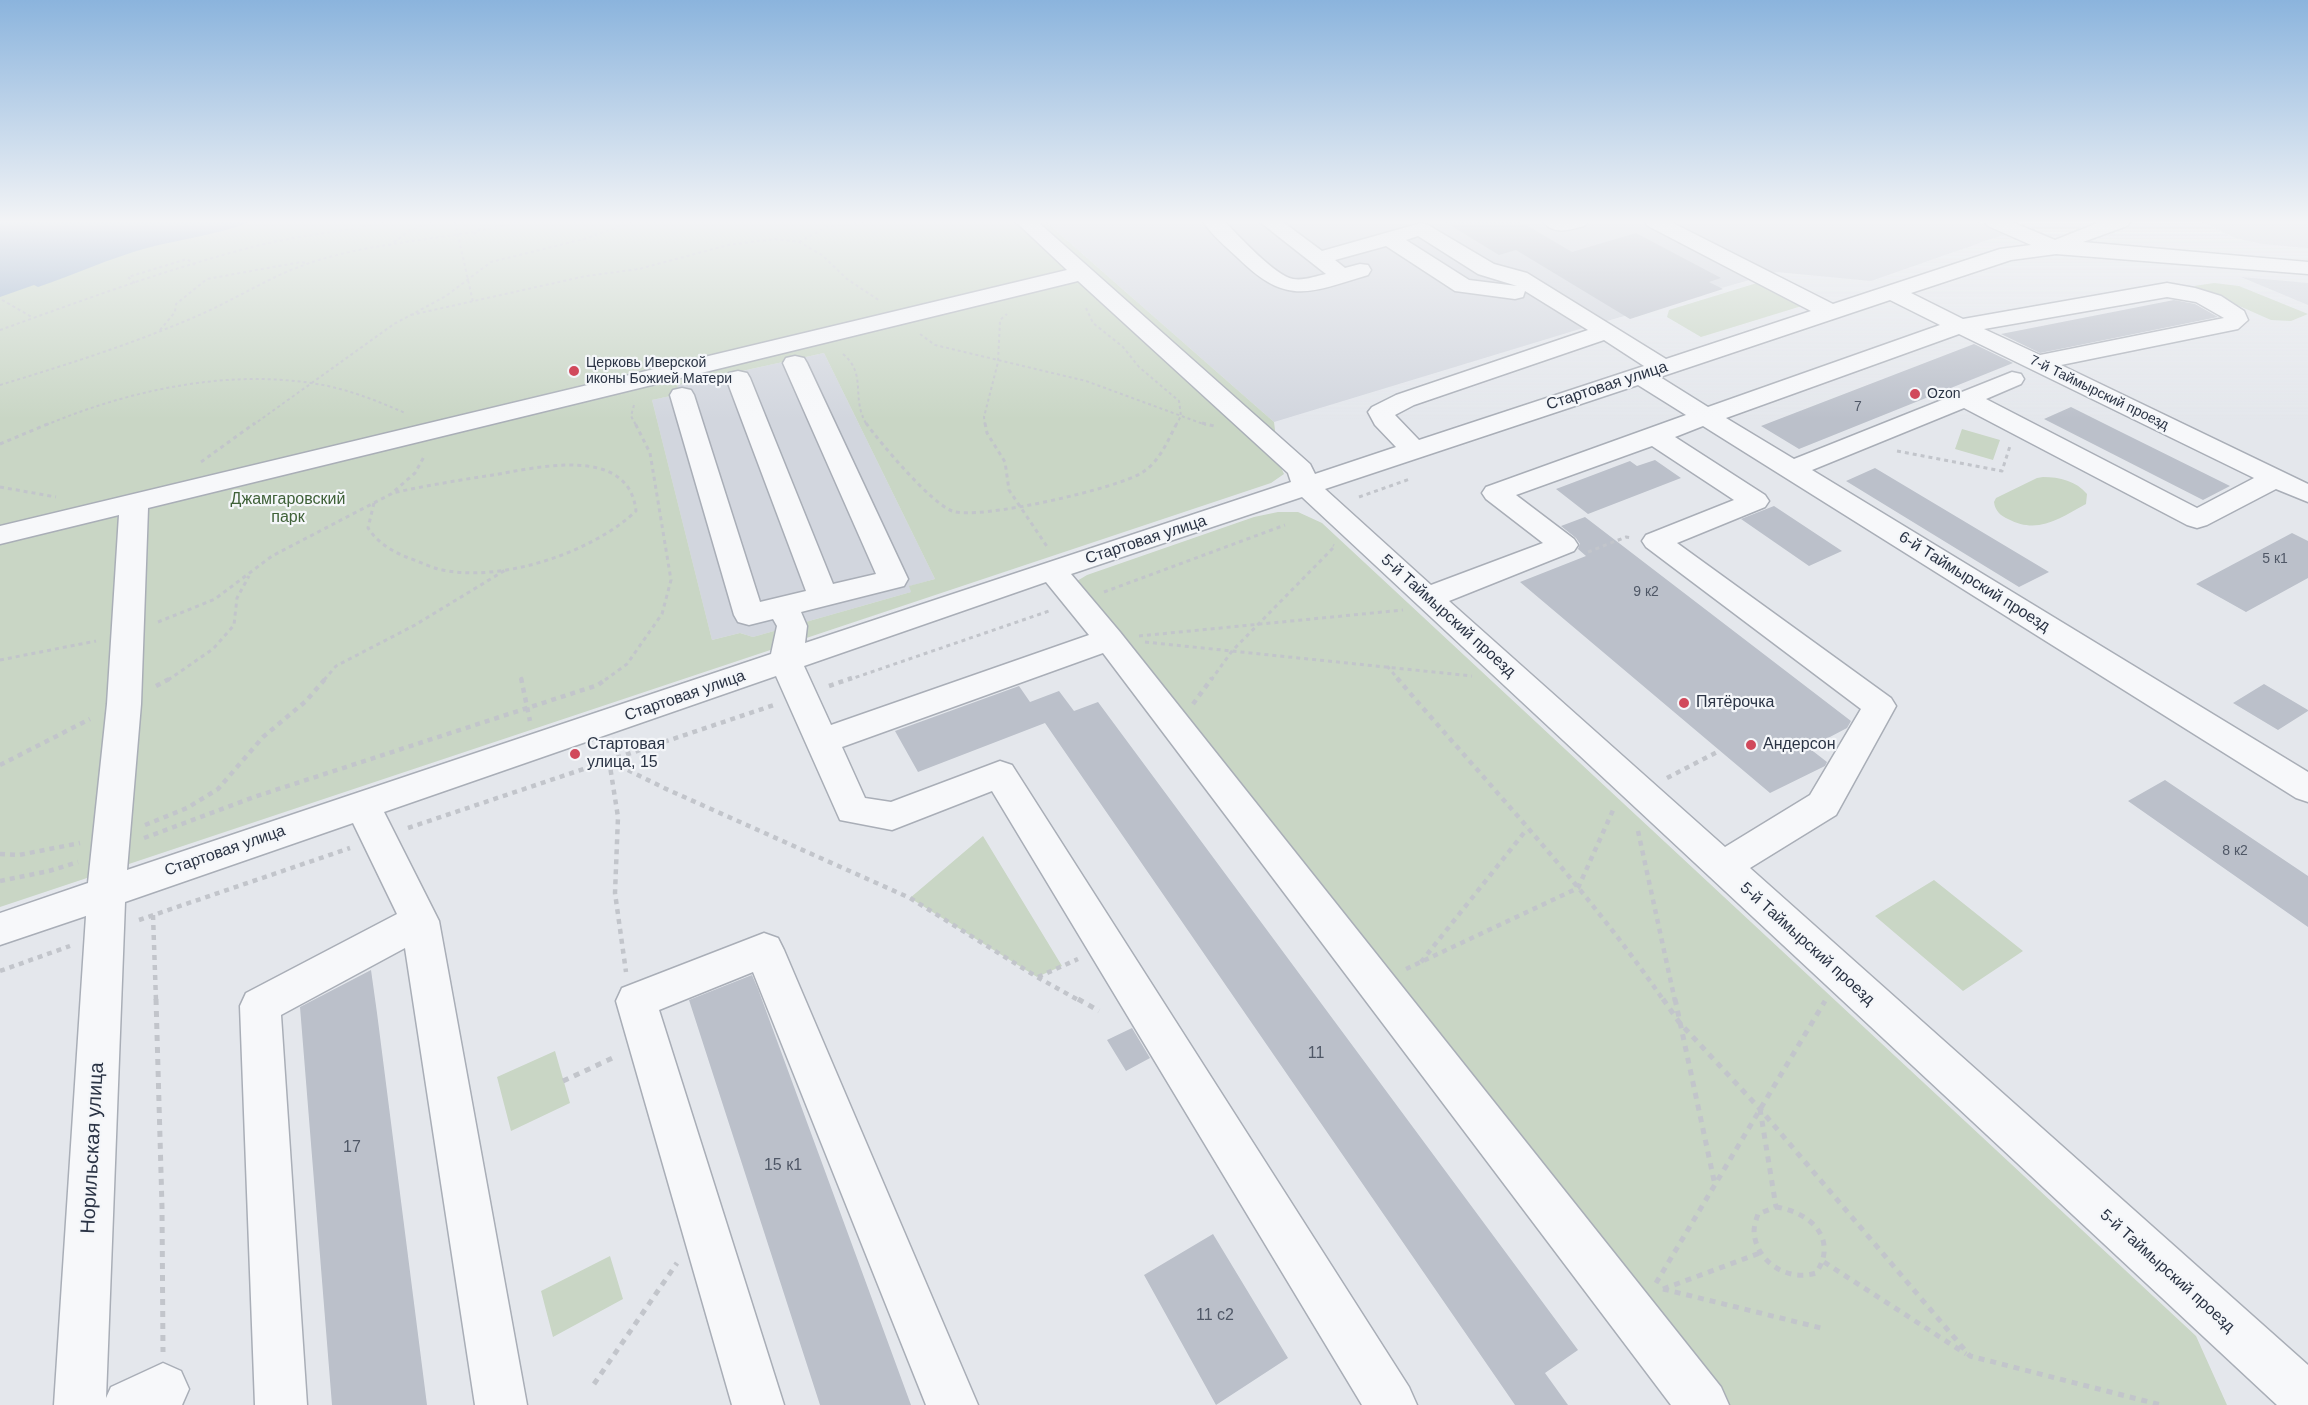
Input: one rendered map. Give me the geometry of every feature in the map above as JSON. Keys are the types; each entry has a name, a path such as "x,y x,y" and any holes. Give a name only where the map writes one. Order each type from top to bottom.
{"street":[{"path":"0,536 1024,288"},
{"name":"5-й Таймырский проезд","path":"1090,288 1300,470 1307,487 1411,600 1518,681 1643,781 1722,867 2308,1400"},
{"path":"1477,288 1550,296"},
{"name":"6-й Таймырский проезд","path":"1535,288 1605,332 1706,416 2308,789"},
{"path":"1782,288 1830,312"},
{"name":"Стартовая улица","path":"0,928 109,860 371,821 794,679 1052,561 1307,487 1904,288"},
{"path":"1564,545 1496,493 1960,326 2167,290 2204,298 2236,316 2237,320 2230,324 2036,363"},
{"name":"7-й Таймырский проезд","path":"1890,292 2308,494"},
{"path":"1414,450 1384,420 1381,412 1405,400 1605,332"},
{"path":"682,395 749,615 892,579 795,363"},
{"path":"738,378 823,596"},
{"path":"1792,469 2012,380"},
{"path":"1965,398 2197,519 2276,478"},
{"path":"1654,436 1755,501 1656,541"},
{"name":"Норильская улица","path":"80,1405 109,860 124,704 134,503"},
{"path":"1656,541 1879,706 1823,805 1722,867"},
{"path":"1411,600 1564,545"},
{"path":"1052,561 1078,602 1376,984 1642,1306 1703,1405"},
{"path":"783,606 792,626 794,679 854,810 892,816 1000,774 1391,1405"},
{"path":"822,741 1109,639"},
{"path":"371,821 420,921 501,1405"},
{"path":"281,1405 260,1006 420,921"},
{"path":"758,1405 642,1022 764,950 952,1405"}],"path":[{"path":"0,330 124,288"},
{"path":"160,331 175,312 176,304 196,288"},
{"path":"0,385 75,362 160,331 259,288"},
{"path":"199,464 394,324 446,297 459,288"},
{"path":"470,288 473,302"},
{"path":"1024,288 1028,292 1027,297 1000,320 998,362 984,417 987,433 1005,462 1009,490 1052,561"},
{"path":"837,352 856,364 859,372 856,399 861,414 875,434 937,503 953,513 973,515 1071,495 1137,476 1149,468 1181,416 1182,409 1179,401 1138,367 1123,347 1093,323 1078,288"},
{"path":"2,300 32,318"},
{"path":"0,881 109,860 181,822 598,685 627,664 662,614 671,580 650,453 631,416 636,401"},
{"path":"1855,443 2002,471"},
{"path":"374,503 368,528 376,541 400,555 442,570 494,572 526,566 568,553 602,539 626,524 636,511 635,497 627,486 609,472 585,465 558,463 508,473 451,480 391,494"},
{"path":"0,488 58,497"},
{"path":"146,1397 162,1207 153,915 371,821 609,760 794,679 1078,602 1285,525"},
{"path":"1564,545 1573,553 1580,554 1626,537 1656,541"},
{"path":"1327,539 1343,554"},
{"path":"1177,727 1232,651 1335,546"},
{"path":"0,855 109,860 218,789 263,737 306,701 336,666 415,625 507,569"},
{"path":"1109,639 1404,610 1411,600"},
{"path":"1109,639 1518,681"},
{"path":"1387,666 1578,888 1634,957 1679,1022 1760,1109 1970,1356"},
{"path":"521,677 531,726"},
{"path":"1376,984 1578,888 1643,781 1719,751"},
{"path":"609,760 664,788 910,898 1037,977 1099,1011"},
{"path":"563,1081 642,1022 624,966 618,921 615,893 618,817 609,760"},
{"path":"1643,781 1679,1022 1715,1185"},
{"path":"1420,963 1527,829"},
{"path":"1037,977 1107,946"},
{"path":"1642,1306 1841,974"},
{"path":"1760,1109 1776,1207"},
{"path":"1776,1207 1794,1211 1812,1223 1825,1246 1822,1268 1814,1274 1792,1275 1769,1263 1760,1253 1755,1243 1753,1222 1765,1209 1776,1207"},
{"path":"594,1384 656,1291 704,1227"},
{"path":"1642,1306 1663,1289 1760,1253"},
{"path":"1823,1262 1970,1356 2161,1405"},
{"path":"1663,1289 1821,1328"}],"shaded area":[{"path":"1121,288 1723,288 1593,325 1274,422"},
{"path":"2266,288 2308,288 2308,305"},
{"path":"824,353 935,579 910,586 911,592 753,637 740,633 712,640 652,400 674,395 678,385"}],"green space":[{"name":"Джамгаровский парк","path":"0,288 1121,288 1274,422 1279,463 1284,474 1271,483 0,907","holes":["824,353 935,579 909,586 911,592 753,637 740,633 712,640 652,400 675,395 678,385"]},
{"path":"1742,288 1773,288 1805,305 1701,337 1667,317 1669,310"},
{"path":"2198,288 2243,288 2308,314 2291,321 2271,320"},
{"path":"1962,429 2000,440 1993,460 1955,449"},
{"path":"2043,477 2061,479 2078,486 2087,494 2086,504 2058,519 2039,525 2019,524 1997,511 1994,502 1996,498"},
{"path":"1278,512 1298,512 1322,523 2196,1336 2227,1405 1720,1405 1078,589 1077,581 1087,575 1254,517"},
{"path":"983,836 1062,966 1037,977 910,898"},
{"path":"1934,880 2023,951 1963,991 1875,916"},
{"path":"555,1051 570,1103 511,1131 497,1077"},
{"path":"610,1256 623,1299 553,1337 541,1291"}],"water":[{"path":"0,288 27,288 0,297"}],"building":[{"path":"1578,288 1723,289 1630,319"},
{"path":"2174,300 2195,304 2218,317 2040,353 2001,334"},
{"path":"1974,344 2013,363 1799,449 1761,426"},
{"path":"2071,407 2230,486 2203,500 2044,419"},
{"path":"1655,460 1681,478 1588,514 1556,489 1630,461 1637,466"},
{"path":"1875,468 2049,572 2019,587 1846,481"},
{"path":"1774,506 1842,551 1809,566 1741,519"},
{"path":"1585,517 1851,721 1847,728 1809,748 1827,762 1825,766 1770,793 1520,582 1586,556 1578,549 1580,544 1576,538 1561,526"},
{"path":"2292,533 2308,541 2308,578 2246,612 2196,584"},
{"path":"2264,684 2308,711 2278,730 2233,703"},
{"path":"1019,686 1030,702 1059,691 1074,711 1098,702 1578,1350 1545,1373 1568,1405 1515,1405 1045,723 918,772 895,731"},
{"path":"2165,780 2308,876 2308,927 2128,801"},
{"path":"371,970 427,1405 332,1405 300,1007"},
{"path":"752,975 911,1405 820,1405 689,1000"},
{"path":"1132,1028 1150,1058 1126,1071 1107,1040"},
{"path":"1213,1234 1288,1358 1216,1405 1144,1275"}],"place":[{"name":"Церковь Иверской иконы Божией Матери","path":"574,371"},
{"name":"Ozon","path":"1915,394"},
{"name":"Пятёрочка","path":"1684,703"},
{"name":"Андерсон","path":"1751,745"},
{"name":"Стартовая улица, 15","path":"575,754"}]}
